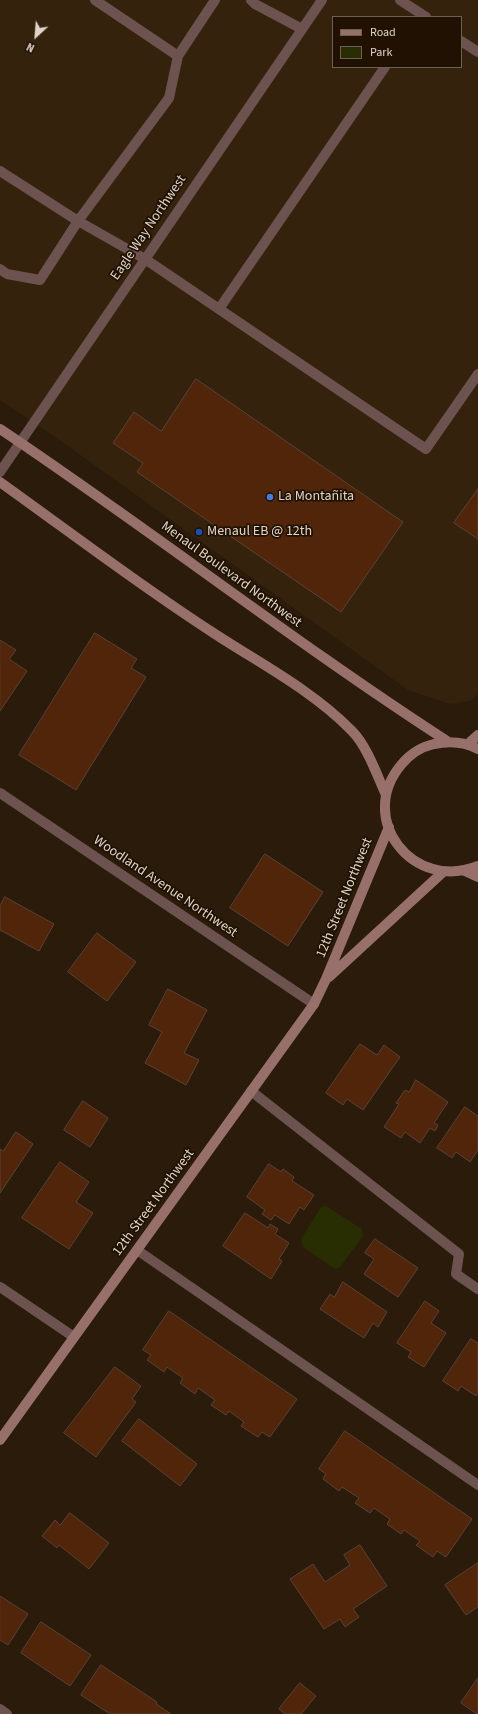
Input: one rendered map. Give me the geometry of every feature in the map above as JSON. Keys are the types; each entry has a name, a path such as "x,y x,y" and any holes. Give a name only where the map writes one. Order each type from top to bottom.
{"main road":[{"name":"Menaul Boulevard Northwest","path":"0,429 113,507 381,699 447,741"},
{"path":"0,482 205,628 302,690 332,712 354,732 369,757 386,795"},
{"path":"468,744 478,735"},
{"path":"478,748 468,744 447,741 426,746 407,758 394,773 386,795 385,816 392,836 405,854 422,866 443,872 465,871 478,866"},
{"name":"12th Street Northwest","path":"0,1440 314,1004 326,979 389,827"},
{"path":"465,871 478,877"},
{"name":"12th Street Northwest","path":"326,979 443,872"}],"street":[{"path":"94,0 178,56"},
{"path":"0,269 7,274 40,280 78,221 169,98 178,56 215,0"},
{"path":"251,0 255,4 302,29"},
{"name":"Eagle Way Northwest","path":"0,472 322,0"},
{"path":"400,0 422,16"},
{"path":"462,42 478,52"},
{"path":"219,309 384,68"},
{"path":"0,171 78,221 145,259 426,449 478,374"},
{"name":"Woodland Avenue Northwest","path":"0,793 314,1004"},
{"path":"251,1091 458,1254 456,1274 478,1289"},
{"path":"137,1250 478,1485"},
{"path":"0,1287 74,1337"},
{"path":"0,1709 7,1714"}],"shaded area":[{"path":"0,0 478,0 478,694 470,701 450,704 408,690 61,441 0,400"}],"green space":[{"path":"326,1206 362,1229 363,1236 340,1267 335,1269 303,1247 301,1239 321,1207"}],"building":[{"name":"La Montañita","path":"196,379 403,522 341,612 137,472 143,463 113,443 134,412 161,431"},
{"path":"478,489 478,539 454,523"},
{"path":"95,633 137,659 131,668 146,677 76,790 19,755"},
{"path":"0,640 16,650 9,659 27,671 0,711"},
{"path":"265,854 323,892 288,946 230,908"},
{"path":"5,897 54,924 39,951 0,930 0,906"},
{"path":"97,933 136,962 107,1001 68,972"},
{"path":"168,989 207,1010 184,1053 199,1060 186,1085 145,1063 162,1032 149,1025"},
{"path":"360,1044 377,1055 384,1045 400,1057 363,1110 347,1099 343,1105 326,1093"},
{"path":"416,1080 448,1102 434,1123 438,1125 435,1131 430,1128 420,1143 405,1132 401,1138 384,1127 399,1104 396,1103 405,1090 409,1092"},
{"path":"83,1101 108,1118 90,1147 64,1130"},
{"path":"465,1107 478,1116 478,1150 470,1162 456,1152 452,1158 437,1148"},
{"path":"16,1132 33,1144 0,1193 0,1149 3,1151"},
{"path":"60,1162 89,1182 76,1202 93,1213 69,1249 22,1218"},
{"path":"269,1164 281,1172 283,1169 294,1177 292,1181 314,1195 304,1210 300,1207 289,1224 275,1215 271,1220 262,1214 265,1210 247,1197"},
{"path":"245,1213 268,1228 270,1224 278,1229 275,1234 289,1243 279,1259 282,1261 271,1279 223,1246"},
{"path":"375,1239 418,1268 398,1297 364,1274 374,1259 365,1253"},
{"path":"343,1282 387,1312 378,1327 373,1323 364,1338 320,1309 330,1294 334,1297"},
{"path":"425,1301 439,1311 431,1323 446,1333 424,1367 408,1357 411,1352 397,1343"},
{"path":"169,1311 297,1399 270,1437 262,1432 258,1437 241,1426 244,1422 229,1411 226,1415 211,1405 215,1400 198,1388 195,1394 180,1383 183,1378 167,1367 164,1372 147,1360 151,1355 143,1350"},
{"path":"471,1339 478,1343 478,1393 476,1396 461,1386 458,1391 443,1381"},
{"path":"115,1367 141,1386 132,1399 136,1402 96,1457 64,1433"},
{"path":"139,1419 197,1464 180,1486 122,1441"},
{"path":"345,1431 472,1519 446,1557 437,1551 433,1557 416,1545 420,1541 404,1530 401,1534 387,1524 390,1519 374,1508 370,1513 355,1503 359,1498 342,1487 339,1491 323,1479 326,1474 319,1469"},
{"path":"70,1513 109,1543 89,1569 59,1545 57,1548 42,1536 55,1520 60,1525"},
{"path":"360,1545 387,1586 353,1609 359,1617 345,1627 340,1619 324,1629 290,1579 313,1564 325,1582 350,1565 344,1555"},
{"path":"478,1563 478,1607 466,1615 445,1585"},
{"path":"0,1596 28,1614 8,1645 0,1640"},
{"path":"41,1622 91,1655 70,1686 21,1653"},
{"path":"101,1665 157,1702 156,1704 171,1714 110,1714 81,1695"},
{"path":"478,1678 478,1714 477,1714 461,1703"},
{"path":"300,1683 316,1696 301,1714 285,1714 279,1709"}],"place":[{"name":"La Montañita","path":"270,497"},
{"name":"Menaul EB @ 12th","path":"199,532"}]}
